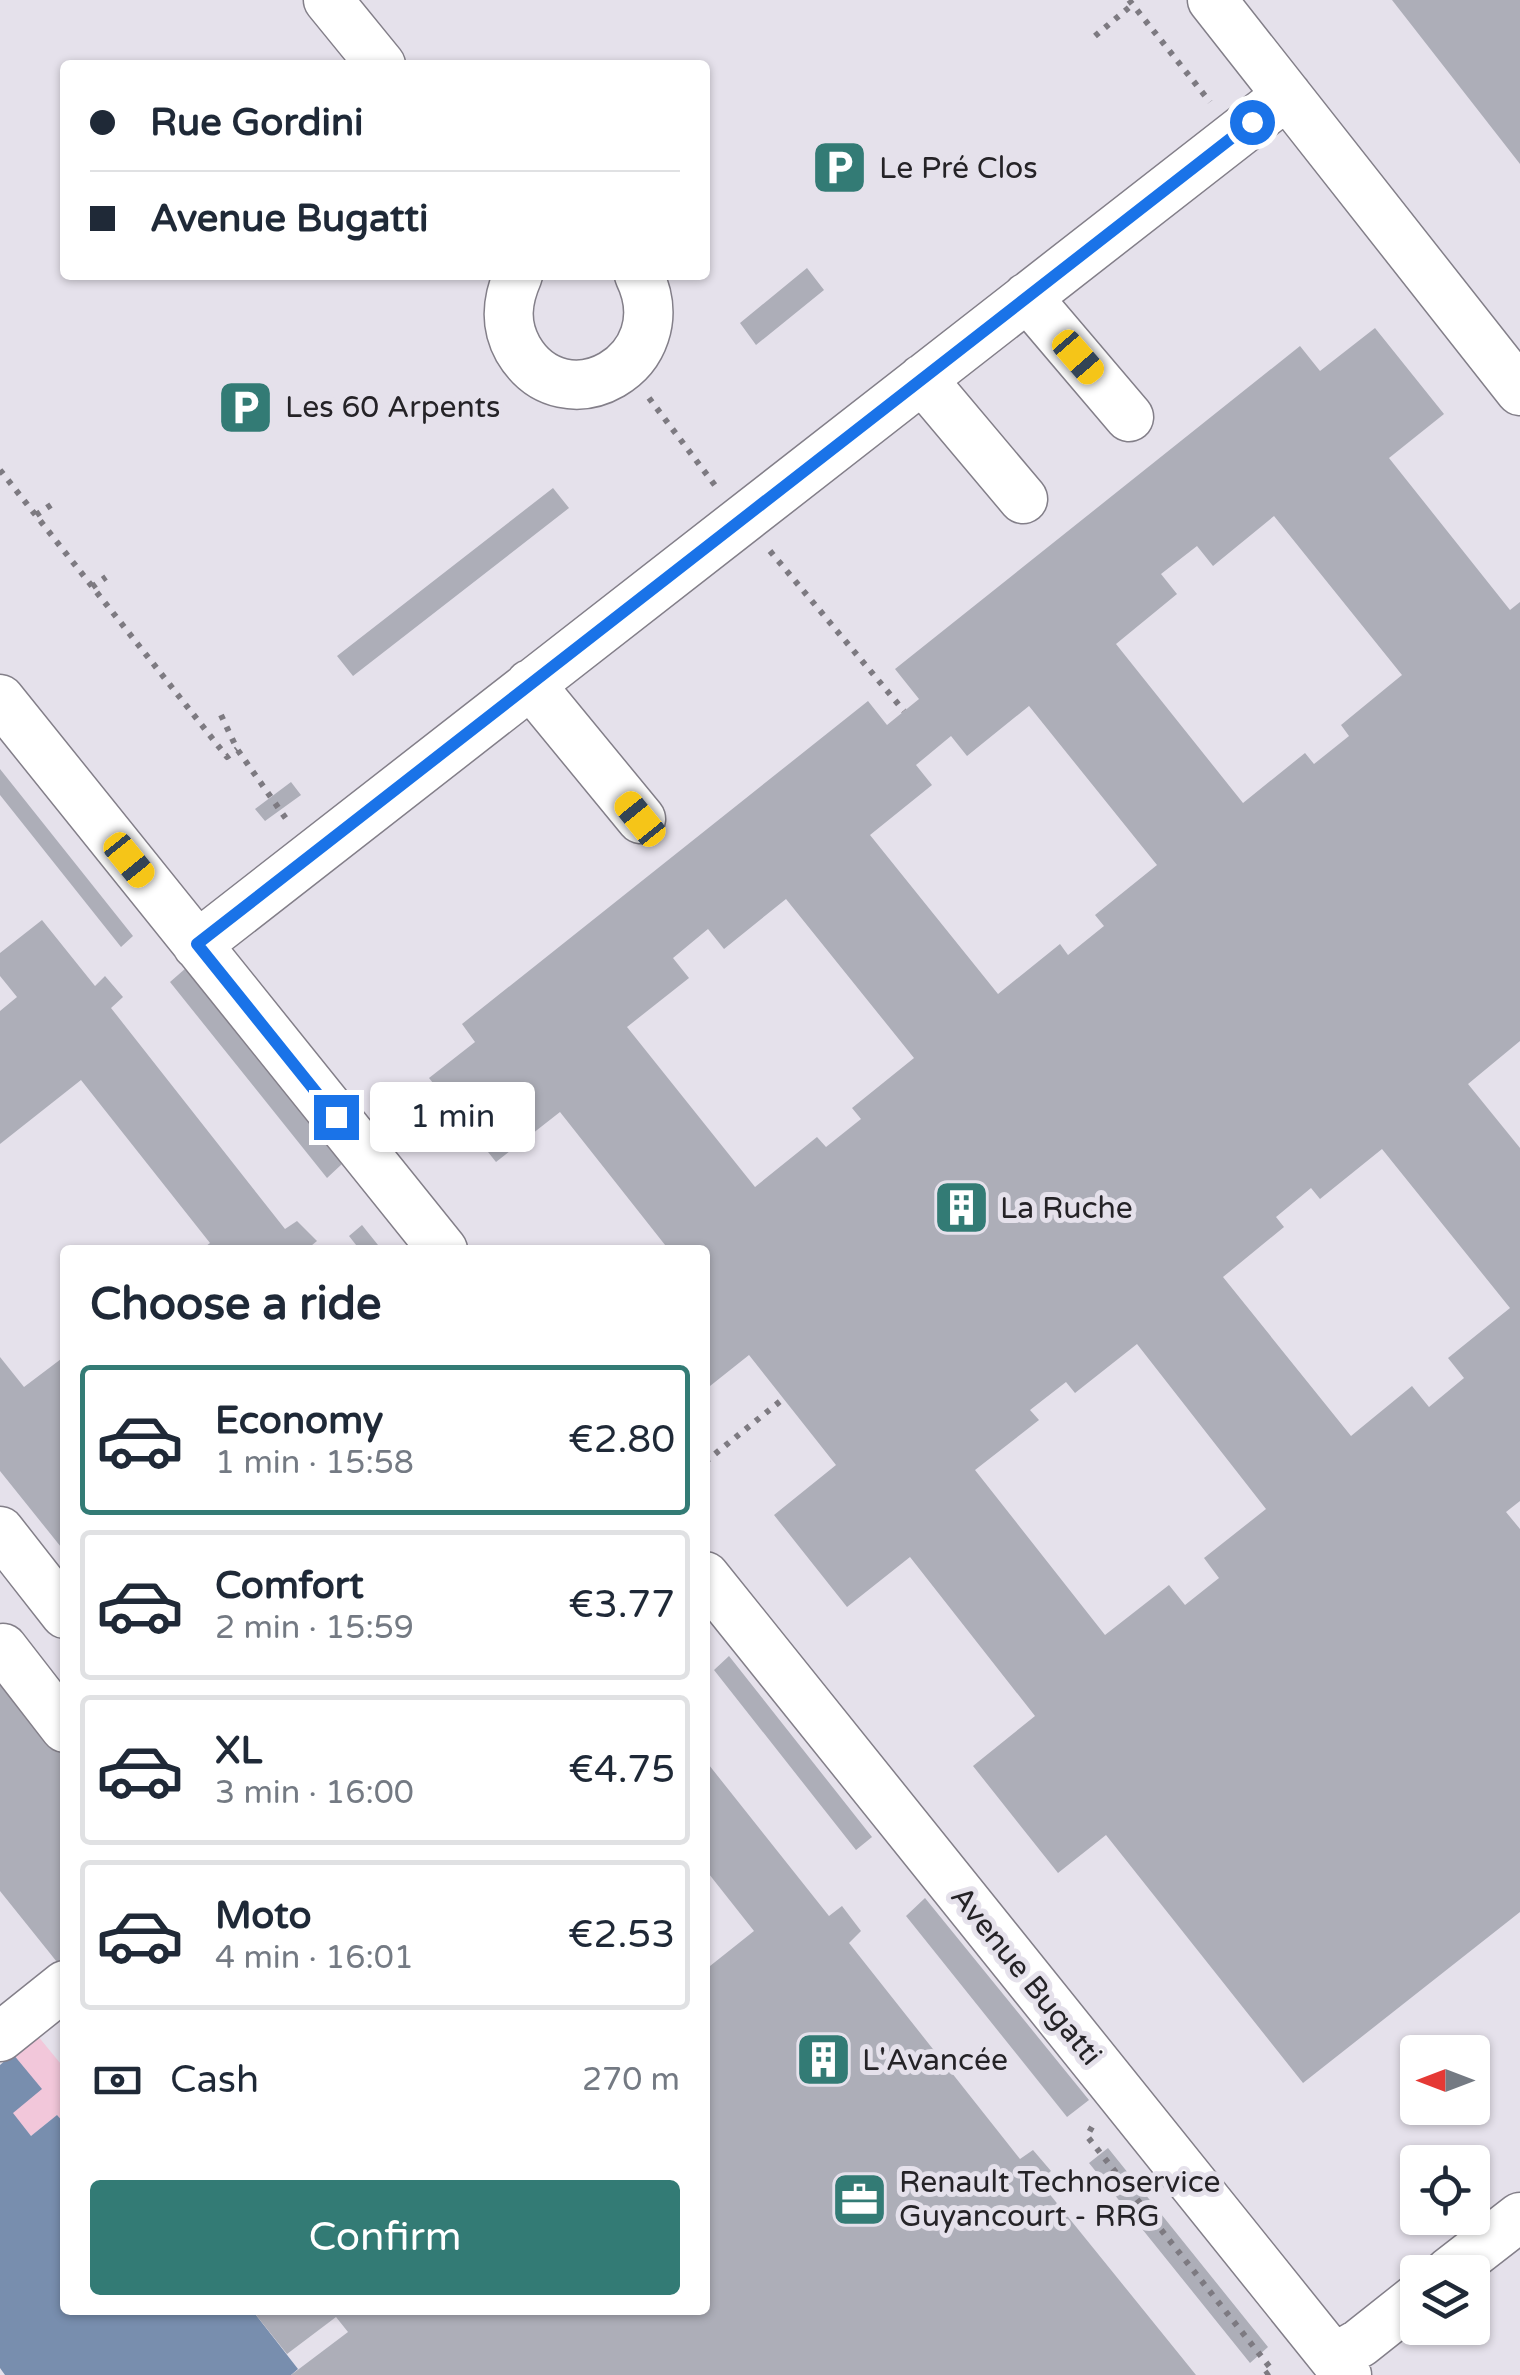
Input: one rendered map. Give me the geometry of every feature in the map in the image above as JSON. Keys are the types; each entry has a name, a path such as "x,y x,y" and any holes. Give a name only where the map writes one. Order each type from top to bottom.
{"lane":[{"path":"328,0 378,60"},
{"path":"1212,0 1520,391"},
{"path":"197,944 1287,94"},
{"path":"516,280 508,316 512,338 524,358 541,374 562,382 585,384 607,378 626,366 641,347 650,324 649,300 641,280"},
{"path":"1027,297 1130,417"},
{"path":"922,379 1023,499"},
{"path":"530,684 640,819"},
{"path":"6,720 197,944 439,1245"},
{"path":"0,1531 60,1608"},
{"name":"Avenue Bugatti","path":"710,1582 1340,2366"},
{"path":"2,1648 60,1722"},
{"path":"0,2037 60,1989"},
{"path":"1471,2255 1520,2218"},
{"path":"1340,2366 1360,2343 1400,2312"}],"path":[{"path":"1095,36 1131,2 1235,135"},
{"path":"0,470 227,757 237,749"},
{"path":"36,515 50,504"},
{"path":"92,587 106,577"},
{"path":"221,715 237,749 312,858"},
{"path":"710,1458 783,1399"},
{"path":"1080,2112 1092,2128 1086,2136 1272,2370 1265,2375"}],"shaded area":[{"path":"37,2035 60,2063 60,2118 57,2115 31,2136 12,2113 41,2089 13,2054"}],"water":[{"path":"13,2054 42,2089 13,2113 31,2136 57,2115 60,2118 60,2315 256,2315 298,2369 291,2375 5,2375 0,2368 0,2065"}],"building":[{"path":"1392,0 1520,0 1520,164"},
{"path":"807,268 824,290 756,345 740,323"},
{"name":"La Ruche","path":"1375,328 1444,414 1389,458 1510,610 1520,602 1520,1041 1468,1084 1520,1148 1520,1501 1506,1512 1520,1529 1520,1912 1303,2083 1106,1835 1058,1873 973,1766 1035,1716 910,1557 847,1607 774,1515 836,1465 749,1355 710,1386 710,1245 665,1245 560,1112 496,1162 429,1078 475,1042 462,1024 868,701 887,725 919,699 895,669 1300,346 1320,371","holes":["1274,516 1402,675 1341,725 1349,736 1314,764 1305,753 1243,803 1116,644 1177,594 1161,574 1197,546 1213,566","1029,706 1157,865 1095,915 1104,926 1068,955 1060,944 998,994 870,835 932,785 916,765 951,736 967,756","786,899 914,1058 852,1108 861,1119 826,1147 817,1137 755,1187 627,1027 689,978 673,958 708,929 724,949","1382,1149 1510,1308 1448,1358 1464,1378 1429,1407 1412,1386 1351,1436 1223,1277 1284,1227 1276,1217 1311,1188 1320,1199","1137,1344 1266,1509 1204,1558 1219,1578 1185,1605 1169,1585 1105,1635 975,1470 1039,1420 1030,1410 1066,1382 1075,1393"]},
{"path":"553,488 569,508 353,676 337,656"},
{"path":"0,769 133,936 121,947 0,795"},
{"path":"291,782 301,795 265,821 255,809"},
{"path":"42,920 95,986 105,976 123,997 111,1008 285,1229 297,1221 317,1241 312,1245 207,1245 210,1243 81,1080 0,1144 0,1011 17,997 0,976 0,953"},
{"path":"186,968 342,1164 327,1178 170,982"},
{"path":"362,1225 378,1245 356,1245 349,1236"},
{"path":"0,1357 24,1387 60,1360 60,1546 0,1471"},
{"path":"729,1656 872,1837 856,1850 714,1670"},
{"path":"0,1659 60,1737 60,1966 0,1891"},
{"name":"L'Avancée","path":"710,1766 829,1916 842,1906 861,1931 849,1943 1020,2159 1033,2150 1051,2171 1039,2181 1196,2375 291,2375 348,2332 336,2317 287,2354 256,2315 710,2315 710,1966 754,1931 710,1875"},
{"path":"925,1898 1089,2100 1067,2117 906,1916"},
{"path":"1108,2148 1268,2347 1250,2363 1089,2163"}],"place":[{"name":"Le Pré Clos","path":"840,168"},
{"name":"Les 60 Arpents","path":"246,407"},
{"name":"La Ruche","path":"961,1208"},
{"name":"L'Avancée","path":"823,2060"},
{"name":"Renault Technoservice Guyancourt - RRG","path":"860,2199"}],"route":[{"path":"336,1117 197,944 1252,122"}]}
